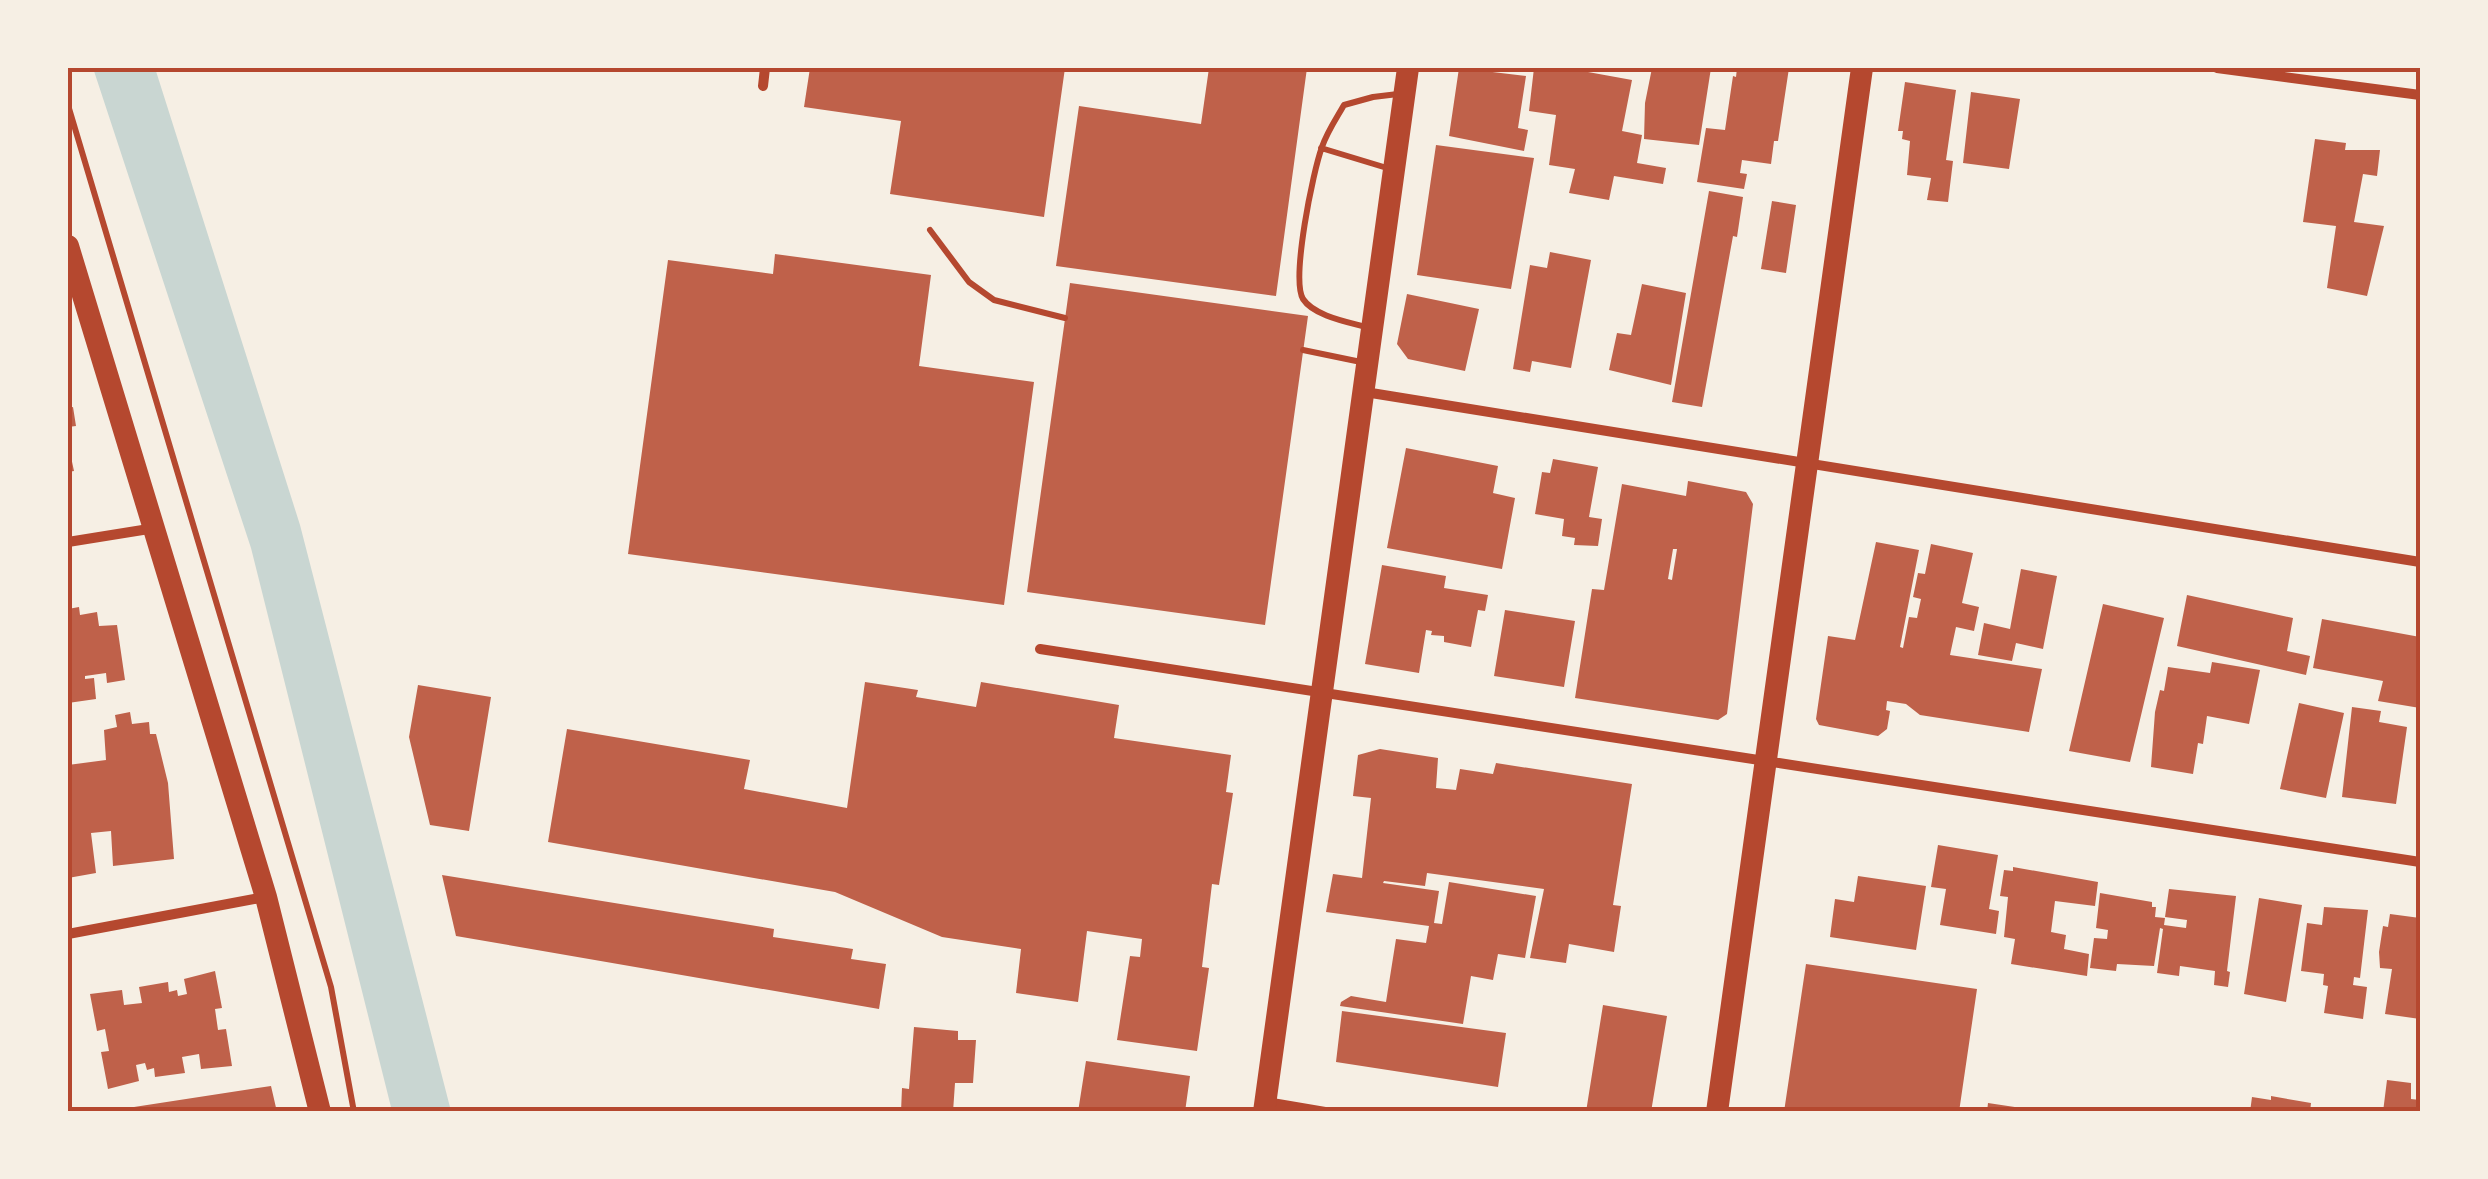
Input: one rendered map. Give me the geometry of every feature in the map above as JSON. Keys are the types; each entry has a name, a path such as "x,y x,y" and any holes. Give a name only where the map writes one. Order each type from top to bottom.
{"main road":[{"path":"1265,1107 1408,68"},
{"path":"1717,1112 1862,68"},
{"path":"68,246 266,897 320,1112"}],"street":[{"path":"763,86 766,68"},
{"path":"2217,68 2420,95"},
{"path":"1363,392 2420,562"},
{"path":"68,542 155,528"},
{"path":"1040,649 2420,862"},
{"path":"68,934 266,897"},
{"path":"1265,1107 1325,1112"}],"lane":[{"path":"1372,329 1310,307 1301,296 1305,221 1321,148 1344,106 1404,94"},
{"path":"1321,148 1394,170"},
{"path":"930,230 970,282 994,300 1066,318"},
{"path":"1303,350 1368,363"}],"path":[{"path":"68,104 331,987 354,1112"}],"shaded area":[{"path":"93,68 155,68 300,525 451,1111 392,1111 251,548"}],"building":[{"path":"810,68 1065,68 1044,217 890,194 901,121 804,107"},
{"path":"1209,68 1307,68 1276,296 1056,266 1079,106 1201,124"},
{"path":"1459,68 1526,76 1518,128 1528,130 1524,151 1449,136"},
{"path":"1534,68 1566,68 1632,80 1622,131 1642,135 1637,163 1666,168 1663,184 1614,176 1609,200 1569,193 1575,169 1549,165 1556,115 1529,111"},
{"path":"1652,68 1711,68 1699,145 1644,139 1645,103"},
{"path":"1737,68 1789,68 1771,164 1742,160 1740,173 1747,174 1744,189 1697,182 1706,128 1725,130"},
{"path":"1905,82 1956,90 1946,160 1953,161 1948,202 1927,200 1931,178 1907,175 1910,141 1902,139 1903,131 1898,131"},
{"path":"1971,92 2020,99 2009,169 1963,163"},
{"path":"2315,139 2346,143 2345,150 2380,150 2377,176 2363,174 2354,222 2384,226 2367,296 2327,288 2336,226 2303,222"},
{"path":"1436,145 1534,158 1511,289 1417,275"},
{"path":"1709,191 1743,197 1702,407 1672,402"},
{"path":"1772,201 1796,205 1786,273 1761,269"},
{"path":"1550,252 1591,260 1571,368 1532,361 1530,372 1513,369 1530,265 1547,268"},
{"path":"775,254 931,275 919,366 1034,382 1004,605 628,554 668,260 773,274"},
{"path":"1070,283 1308,316 1265,625 1027,592"},
{"path":"1642,284 1686,293 1671,385 1609,370 1617,333 1631,335"},
{"path":"1407,294 1479,309 1465,371 1408,359 1397,344"},
{"path":"73,407 76,426 68,427 68,408"},
{"path":"68,443 74,471 68,472"},
{"path":"1406,448 1498,466 1493,493 1515,498 1502,569 1387,548"},
{"path":"1553,459 1598,467 1589,517 1602,519 1598,546 1574,545 1575,538 1562,536 1564,519 1535,514 1542,472 1550,473"},
{"path":"1688,481 1746,492 1753,504 1727,714 1718,720 1575,698 1592,589 1604,590 1622,484 1686,496","holes":["1673,549 1677,549 1672,580 1668,579"]},
{"path":"1876,542 1919,550 1900,647 1903,648 1909,617 1917,618 1921,599 1913,597 1918,573 1925,574 1931,544 1973,553 1962,603 1979,607 1974,631 1956,627 1950,655 2042,669 2029,732 1920,715 1906,704 1887,701 1887,729 1878,736 1819,725 1816,719 1828,636 1855,640"},
{"path":"1382,565 1446,576 1444,588 1488,595 1485,611 1478,610 1471,647 1444,642 1444,636 1431,635 1432,631 1426,630 1419,673 1365,664"},
{"path":"2021,569 2057,576 2043,649 2016,643 2012,661 1978,655 1984,623 2010,629"},
{"path":"2187,595 2293,618 2287,651 2310,656 2306,675 2177,646"},
{"path":"2103,604 2164,618 2130,762 2069,751"},
{"path":"79,607 80,615 97,612 99,626 117,625 125,680 107,683 106,673 85,676 94,678 96,699 68,703 68,609"},
{"path":"1505,610 1575,621 1564,687 1494,676"},
{"path":"2322,619 2420,637 2420,708 2378,701 2383,681 2313,668"},
{"path":"2212,662 2260,670 2249,724 2207,716 2193,774 2151,767 2155,712 2168,667 2210,673"},
{"path":"865,682 918,690 916,697 976,707 981,682 1119,705 1114,738 1231,755 1226,792 1233,793 1219,885 1212,884 1202,967 1209,968 1197,1051 1117,1040 1130,956 1140,957 1142,939 1087,931 1078,1002 1016,993 1021,949 942,937 835,892 548,842 567,729 750,760 744,789 847,808"},
{"path":"418,685 491,697 469,831 430,825 409,737"},
{"path":"2299,703 2344,713 2326,798 2280,789"},
{"path":"2352,707 2381,711 2379,722 2407,727 2396,804 2342,797"},
{"path":"130,712 132,724 149,722 150,734 156,734 168,783 174,859 113,866 111,831 91,833 96,873 68,878 68,765 106,760 104,730 117,727 115,715"},
{"path":"1380,749 1438,758 1436,788 1456,790 1460,769 1493,774 1496,763 1632,784 1613,905 1621,906 1614,952 1569,944 1566,963 1530,958 1544,889 1427,873 1425,886 1384,881 1439,891 1434,923 1442,924 1449,882 1536,896 1525,958 1498,954 1493,980 1471,976 1463,1024 1340,1006 1351,996 1386,1002 1396,939 1426,943 1429,926 1326,912 1333,874 1362,878 1371,798 1353,796 1358,755"},
{"path":"1938,845 1998,855 1989,909 1999,911 1996,934 1940,925 1946,889 1931,887"},
{"path":"2013,867 2098,882 2095,906 2055,901 2051,932 2066,935 2064,949 2089,954 2087,976 2011,964 2015,939 2004,937 2008,897 2000,896 2004,870 2013,871"},
{"path":"442,875 774,929 773,937 853,949 851,959 886,964 879,1009 456,936"},
{"path":"1858,876 1926,886 1916,950 1830,937 1835,899 1854,902"},
{"path":"2169,889 2236,896 2228,987 2214,985 2215,971 2180,966 2179,976 2157,973 2163,929 2160,928 2154,966 2117,964 2116,971 2090,968 2094,938 2107,939 2108,930 2096,928 2100,893 2152,902 2155,917 2165,918 2164,925 2186,928 2187,920 2165,917"},
{"path":"2259,898 2302,905 2286,1002 2244,994"},
{"path":"2324,907 2368,910 2360,978 2354,977 2353,985 2367,987 2363,1019 2324,1013 2328,986 2323,985 2324,974 2301,971 2307,923 2322,925"},
{"path":"2390,914 2420,918 2420,1019 2385,1014 2392,969 2380,968 2379,952 2383,926 2388,927"},
{"path":"1806,964 1977,989 1959,1112 1784,1112"},
{"path":"215,971 222,1008 215,1009 218,1030 226,1029 232,1066 201,1069 199,1054 182,1057 185,1073 155,1077 154,1068 147,1070 145,1063 136,1065 139,1081 108,1089 101,1052 109,1051 105,1029 97,1031 90,994 122,990 124,1005 142,1003 139,987 168,982 169,992 177,990 178,996 187,994 184,979"},
{"path":"1603,1005 1667,1016 1651,1112 1586,1112"},
{"path":"1342,1011 1506,1033 1498,1087 1336,1062"},
{"path":"914,1027 958,1031 958,1040 976,1040 973,1083 955,1083 953,1112 901,1112 902,1088 909,1089"},
{"path":"1086,1061 1190,1076 1185,1112 1078,1112"},
{"path":"2387,1080 2411,1083 2411,1099 2420,1100 2420,1112 2383,1112"},
{"path":"271,1086 277,1112 121,1112 121,1109"},
{"path":"2271,1096 2311,1103 2310,1112 2250,1112 2252,1097 2271,1100"},
{"path":"1988,1103 2028,1109 2028,1112 1987,1112"}]}
